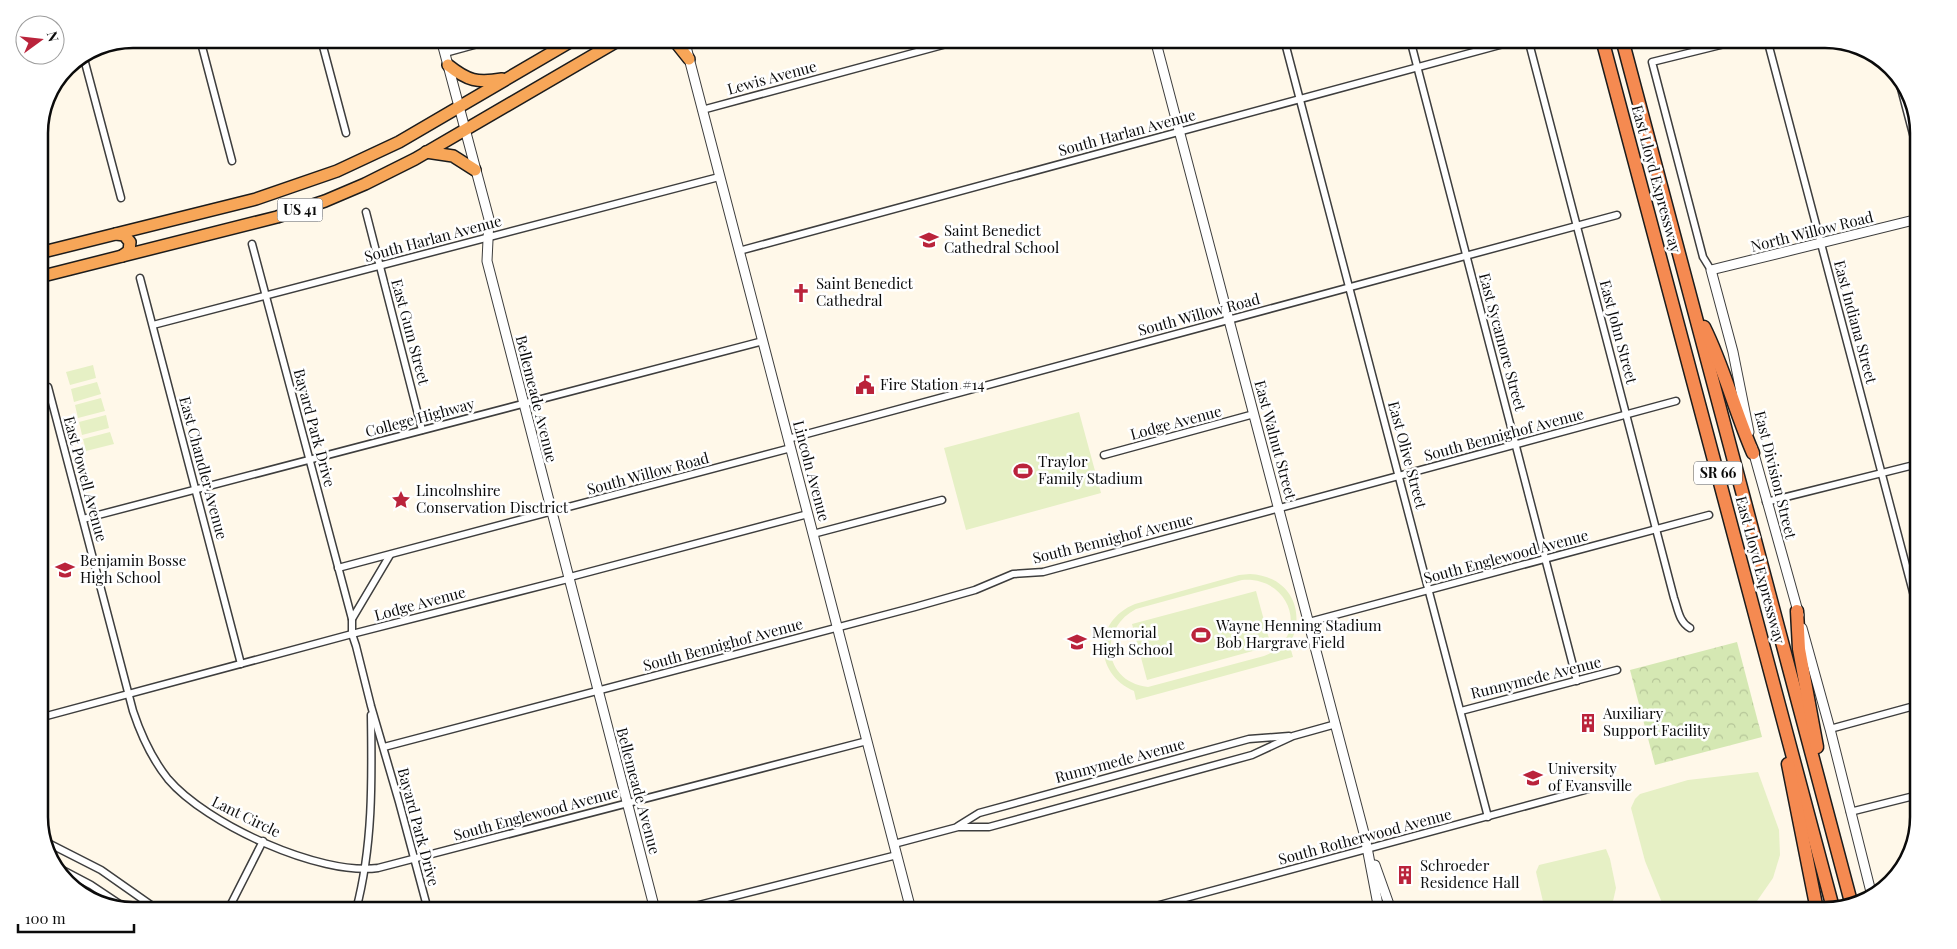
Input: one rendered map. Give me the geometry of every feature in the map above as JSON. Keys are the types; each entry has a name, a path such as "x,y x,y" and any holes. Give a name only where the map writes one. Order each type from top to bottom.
{"highway":[{"name":"US 41","path":"48,251 256,199 312,181 382,150 560,48"},
{"name":"US 41","path":"48,275 292,212 365,184 426,152 605,48"},
{"path":"680,48 689,59"},
{"name":"East Lloyd Expressway","path":"1604,48 1831,901"},
{"name":"East Lloyd Expressway","path":"1625,48 1850,898"},
{"path":"448,65 460,75 474,81 507,79"},
{"path":"426,152 453,156 475,170"},
{"path":"116,234 124,235 130,242 129,251 122,256"},
{"path":"1692,303 1712,344 1753,453"},
{"path":"1797,611 1799,649 1814,728 1822,794"},
{"path":"1777,695 1791,782 1815,902"}],"street":[{"path":"202,48 232,161"},
{"path":"323,48 346,132"},
{"name":"Bellemeade Avenue","path":"444,48 475,170 490,219 486,248 487,261 522,404 653,902"},
{"path":"445,53 463,48"},
{"name":"Lincoln Avenue","path":"686,48 909,902"},
{"name":"Lewis Avenue","path":"702,110 932,48"},
{"name":"East Walnut Street","path":"1157,48 1336,724 1368,849 1378,902"},
{"name":"East Olive Street","path":"1286,48 1488,817"},
{"name":"East Sycamore Street","path":"1412,48 1578,681"},
{"name":"South Harlan Avenue","path":"739,251 1488,48"},
{"name":"East John Street","path":"1530,48 1680,617 1683,623 1690,628"},
{"name":"East Division Street","path":"1708,48 1652,62 1704,257 1711,270 1733,352 1753,453 1830,728 1870,888"},
{"name":"East Indiana Street","path":"1769,48 1910,579"},
{"path":"85,63 121,198"},
{"name":"South Harlan Avenue","path":"153,325 719,177"},
{"name":"East Gum Street","path":"366,212 422,430"},
{"name":"South Willow Road","path":"338,568 551,512 1229,320 1617,215"},
{"name":"North Willow Road","path":"1711,270 1909,221"},
{"name":"Bayard Park Drive","path":"252,244 352,619 352,634 371,706 426,902"},
{"name":"East Chandler Avenue","path":"140,278 242,664"},
{"name":"College Highway","path":"83,519 762,341"},
{"name":"East Powell Avenue","path":"48,387 128,694"},
{"name":"South Bennighof Avenue","path":"384,747 837,628 975,590 1013,574 1043,572 1676,401"},
{"name":"Lodge Avenue","path":"1104,455 1254,414"},
{"path":"1766,502 1909,466"},
{"path":"813,534 942,500"},
{"name":"Lodge Avenue","path":"48,716 808,514"},
{"name":"South Englewood Avenue","path":"1309,622 1709,515"},
{"path":"352,619 390,555"},
{"name":"Runnymede Avenue","path":"1461,710 1617,670"},
{"name":"Lant Circle","path":"128,694 137,723 149,750 169,780 203,810 229,826 320,863 347,869 364,870 414,859"},
{"path":"358,902 370,832 372,785 371,706"},
{"path":"1830,728 1910,707"},
{"name":"Runnymede Avenue","path":"894,844 958,827 989,827 1252,755 1293,736 1336,724"},
{"name":"Runnymede Avenue","path":"958,827 979,813 1249,739 1293,736"},
{"name":"South Englewood Avenue","path":"414,859 867,741"},
{"name":"South Rotherwood Avenue","path":"1171,902 1596,787"},
{"path":"1850,812 1910,797"},
{"path":"232,902 263,841"},
{"path":"53,845 100,870 146,902"},
{"name":"East Walnut Street","path":"1368,849 1388,902"},
{"path":"711,902 897,855"},
{"path":"71,874 92,885 113,899"}],"green space":[{"path":"93,365 96,378 70,385 66,372"},
{"path":"97,382 101,394 74,402 71,389"},
{"path":"101,398 105,411 78,418 75,405"},
{"name":"Traylor Family Stadium","path":"1079,412 1101,493 966,530 944,448"},
{"path":"106,415 109,428 82,435 79,422"},
{"path":"110,432 114,444 86,451 83,439"},
{"path":"1239,575 1265,576 1277,582 1293,600 1296,624 1293,637 1286,650 1291,650 1293,657 1136,700 1134,691 1121,683 1111,672 1105,660 1103,647 1105,634 1111,622 1121,612 1135,604","holes":["1242,580 1259,581 1273,588 1284,598 1289,610 1291,623 1287,636 1278,648 1264,656 1148,687 1133,683 1122,676 1114,665 1111,654 1111,641 1116,629 1124,618 1136,609"]},
{"name":"Wayne Henning Stadium Bob Hargrave Field","path":"1256,591 1271,646 1147,680 1132,624"},
{"path":"1737,642 1762,737 1655,765 1630,670"},
{"path":"1758,772 1779,830 1780,855 1773,878 1755,902 1662,902 1645,861 1631,808 1635,799 1640,794 1688,780"},
{"path":"1606,849 1616,888 1613,902 1543,902 1536,872 1539,865"}],"place":[{"name":"Saint Benedict Cathedral School","path":"929,240"},
{"name":"Saint Benedict Cathedral","path":"801,293"},
{"name":"Fire Station #14","path":"865,385"},
{"name":"Traylor Family Stadium","path":"1023,471"},
{"name":"Lincolnshire Conservation Disctrict","path":"401,500"},
{"name":"Benjamin Bosse High School","path":"65,570"},
{"name":"Wayne Henning Stadium Bob Hargrave Field","path":"1201,635"},
{"name":"Memorial High School","path":"1077,642"},
{"name":"Auxiliary Support Facility","path":"1588,723"},
{"name":"University of Evansville","path":"1533,778"},
{"name":"Schroeder Residence Hall","path":"1405,875"}]}
